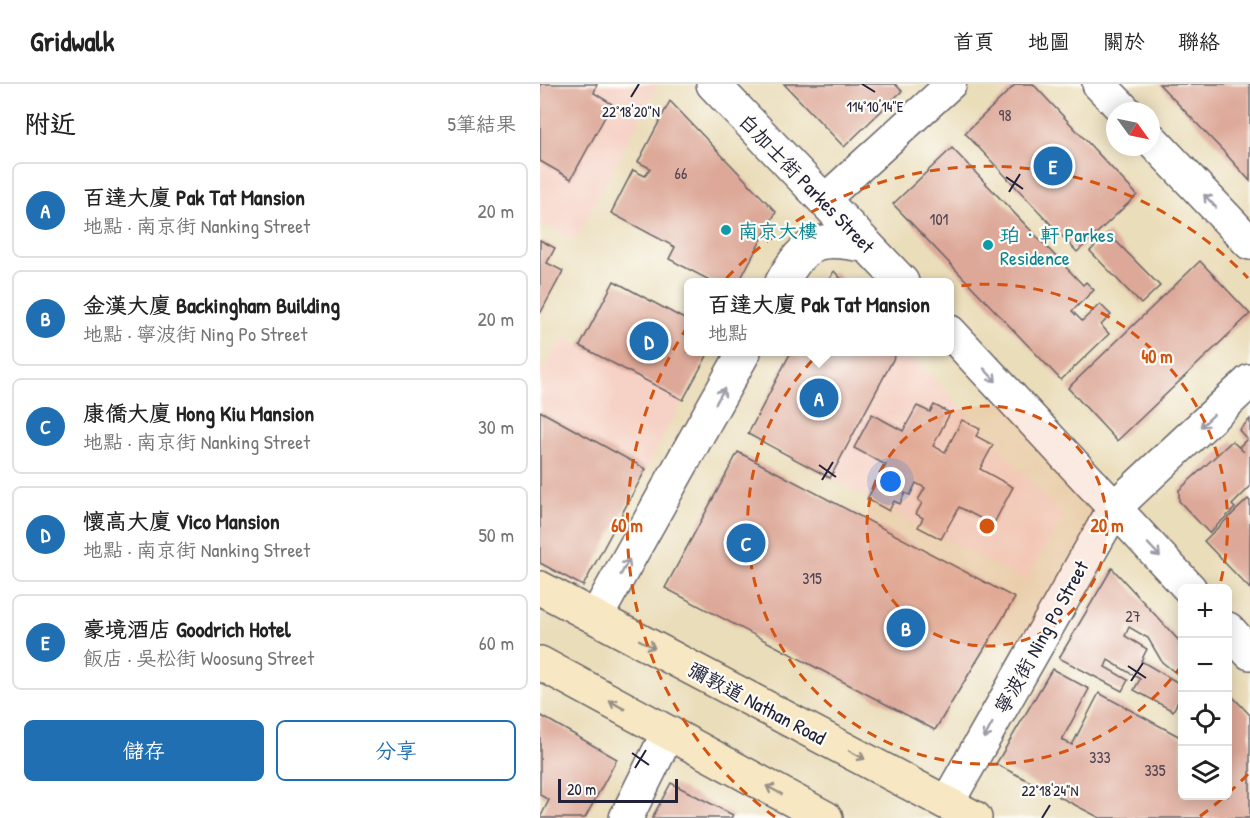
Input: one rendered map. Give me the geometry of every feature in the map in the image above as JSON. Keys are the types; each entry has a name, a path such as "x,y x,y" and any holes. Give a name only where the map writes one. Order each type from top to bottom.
{"main road":[{"name":"彌敦道 Nathan Road","path":"540,588 961,811"},
{"path":"540,663 826,818"}],"street":[{"name":"白加士街 Parkes Street","path":"713,84 898,278"},
{"path":"836,189 951,84"},
{"path":"1099,84 1116,102"},
{"path":"1160,148 1250,243"},
{"path":"784,278 794,262 814,243 836,240 867,246"},
{"path":"954,336 1186,584"},
{"path":"596,617 741,356"},
{"name":"寧波街 Ning Po Street","path":"961,811 1115,507 1250,381"},
{"path":"1232,634 1250,653"},
{"path":"626,818 668,733"}],"shaded area":[{"path":"540,84 654,84 657,87 575,241 540,222"},
{"path":"563,337 683,400 583,586 540,563 540,367 545,369"},
{"path":"895,356 913,356 1064,517 1025,581 830,478"}],"building":[{"path":"540,84 597,84 594,93 612,104 571,179 540,161"},
{"path":"784,84 895,84 902,91 844,147"},
{"path":"1016,84 1033,84 1137,195 1077,252 965,133"},
{"path":"1159,84 1250,84 1250,181 1225,153"},
{"path":"670,101 776,212 741,278 705,278 669,259 675,247 611,213 633,170 645,176 650,168 638,162"},
{"name":"珀．軒 Parkes Residence","path":"952,148 1083,285 1086,282 1094,290 1072,311 1082,321 1100,304 1111,315 1101,325 1109,334 1061,380 893,204"},
{"path":"1108,233 1160,286 1141,304 1090,251"},
{"path":"540,240 555,248 547,263 563,271 540,314"},
{"path":"1200,261 1250,314 1117,441 1068,388"},
{"path":"834,271 840,278 830,278"},
{"path":"614,281 684,319 684,356 707,356 683,400 580,346"},
{"path":"789,356 895,356 830,478 748,434"},
{"path":"934,405 950,413 933,446 945,452 962,420 980,429 976,436 993,445 980,469 1013,487 993,525 959,507 941,539 918,527 923,518 916,514 922,503 918,500 925,488 916,483 910,495 905,493 900,504 894,501 889,511 867,499 886,465 854,448 872,414 903,431 917,406 930,412"},
{"path":"540,411 646,469 583,586 540,563"},
{"path":"1250,419 1250,487 1232,505 1235,508 1209,533 1179,501 1179,490 1232,441 1244,452 1239,447 1247,439 1239,430"},
{"path":"738,452 1015,598 935,730 665,588"},
{"path":"1248,499 1250,501 1250,589 1204,541"},
{"path":"1112,568 1178,640 1178,675 1162,662 1148,638 1129,627 1125,636 1147,649 1141,661 1178,683 1178,702 1173,711 1134,690 1140,679 1108,660 1105,667 1128,680 1122,691 1059,658"},
{"path":"1052,669 1089,689 1062,740 1072,745 1099,693 1178,736 1178,800 1232,800 1233,697 1250,715 1250,818 1100,818 996,764"},
{"path":"540,715 617,759 585,818 540,818 549,800 540,795"},
{"path":"671,783 733,815 731,818 652,818"}],"place":[{"name":"豪境酒店 Goodrich Hotel","path":"1053,166"},
{"name":"南京大樓","path":"726,230"},
{"name":"珀．軒 Parkes Residence","path":"988,245"},
{"name":"懷高大廈 Vico Mansion","path":"649,341"},
{"name":"百達大廈 Pak Tat Mansion","path":"819,398"},
{"name":"康僑大廈 Hong Kiu Mansion","path":"746,543"},
{"name":"金漢大廈 Backingham Building","path":"906,628"}]}
